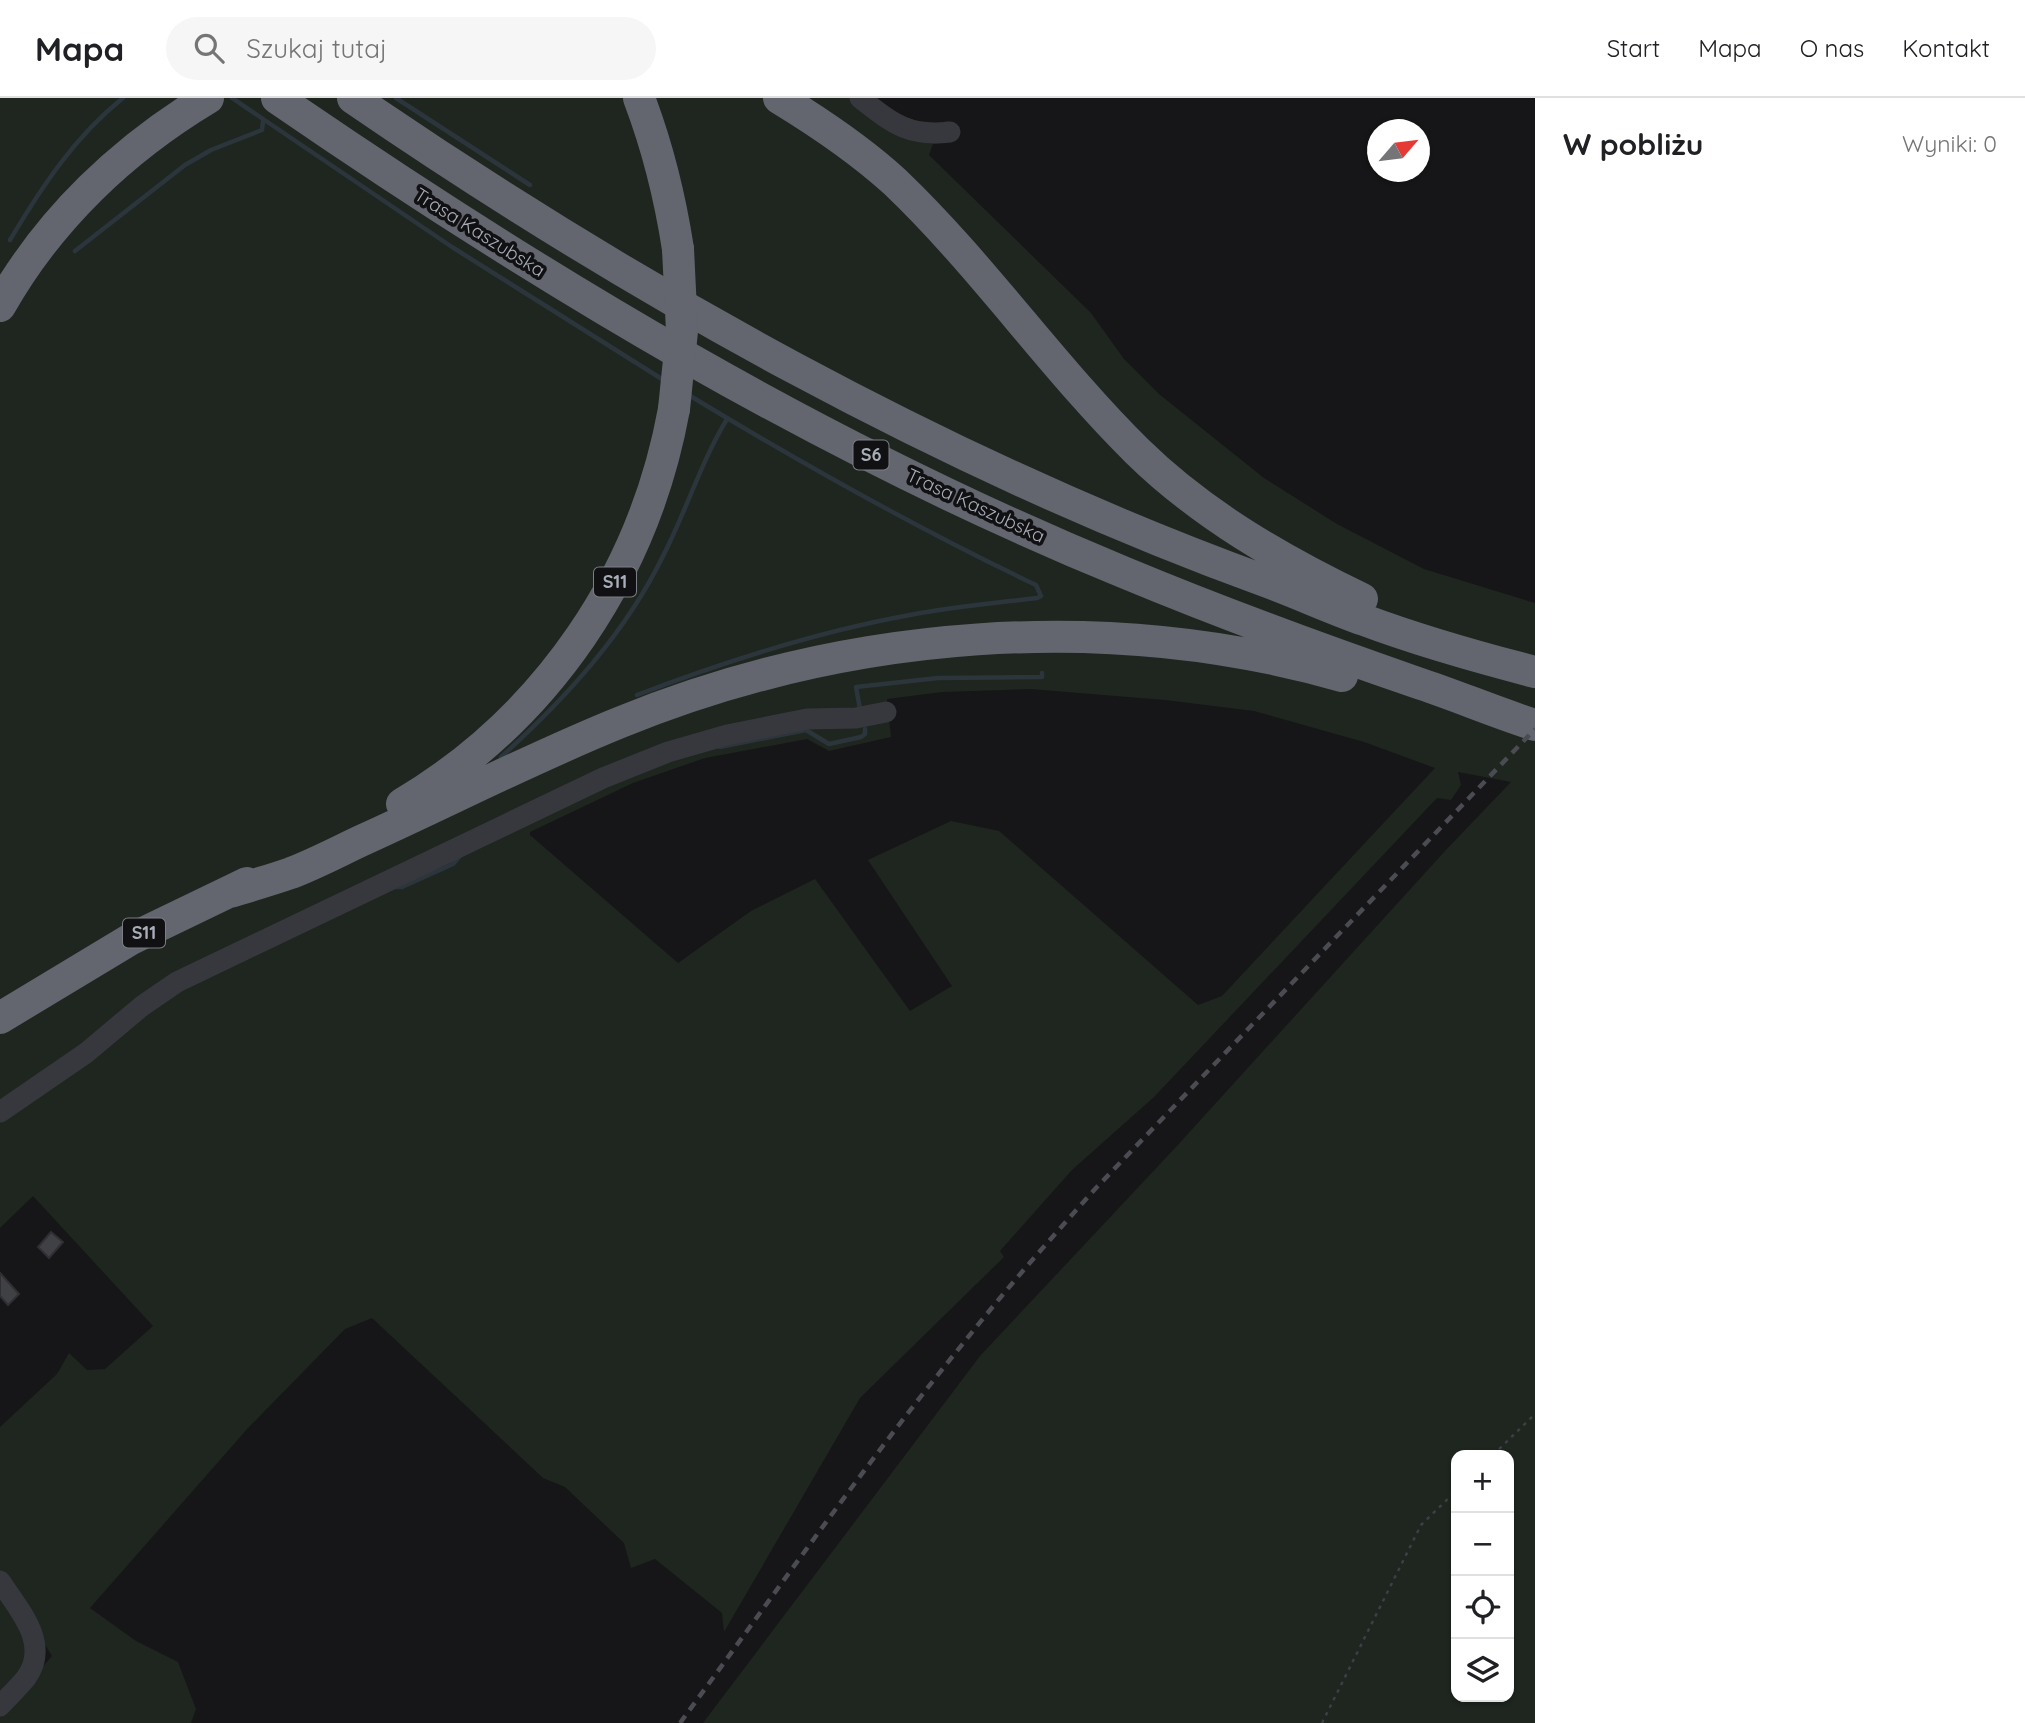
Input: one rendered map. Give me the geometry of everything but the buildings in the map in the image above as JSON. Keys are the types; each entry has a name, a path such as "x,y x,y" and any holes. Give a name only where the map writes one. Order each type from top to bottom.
{"highway":[{"name":"Trasa Kaszubska","path":"277,98 462,222 626,322 802,420 921,480 1122,572 1324,650 1524,721"},
{"name":"S6","path":"353,98 501,196 640,281 839,390 936,439 1048,492 1211,562 1365,621 1459,652 1535,671"},
{"name":"S11","path":"0,1018 131,939 405,803 484,746 523,710 588,628 627,558 655,489 674,409 682,331 678,249 665,179 639,98"},
{"path":"779,98 837,134 894,182 965,256 1082,392 1138,452 1217,517 1350,594 1535,671"},
{"path":"0,306 43,242 75,203 135,148 205,100"},
{"path":"230,892 292,873 549,753 669,703 776,671 894,648 975,639 1019,638 1087,638 1167,643 1301,665 1455,708 1524,721"}],"street":[{"path":"860,98 901,128 933,134 950,132"},
{"path":"0,1112 86,1053 142,1006 177,982 603,778 668,752 727,736 807,719 856,718 886,712"},
{"path":"0,1580 30,1628 36,1643 36,1661 26,1677 0,1706"}],"path":[{"path":"1498,1450 1535,1414"},
{"path":"1322,1723 1422,1525 1451,1496"}],"shaded area":[{"path":"0,98 875,98 891,110 909,118 928,123 948,121 955,141 933,144 929,155 1091,313 1124,359 1159,394 1264,478 1337,524 1424,569 1535,603 1535,1723 703,1723 980,1356 1511,782 1458,772 1461,785 1451,800 1437,798 1154,1097 1072,1170 1000,1251 1004,1257 860,1398 724,1632 722,1613 655,1559 631,1568 624,1543 565,1487 543,1478 372,1318 345,1329 248,1428 90,1608 136,1641 178,1662 196,1709 191,1723 0,1723 0,1715 52,1656 0,1571 0,1427 57,1374 69,1353 87,1370 105,1369 153,1326 33,1196 0,1228","holes":["1030,689 1165,700 1254,711 1364,742 1435,768 1222,996 1198,1005 999,831 951,821 868,860 952,986 910,1011 815,879 751,911 678,963 530,835 530,832 633,783 705,758 807,739 829,751 891,737 887,699 942,692"]},
{"path":"0,1588 32,1652 0,1701"}],"waterway":[{"path":"10,240 34,201 74,146 123,98"},
{"path":"232,98 452,247 665,381"},
{"path":"396,98 530,185"},
{"path":"75,251 185,165 211,150 262,130 263,121"},
{"path":"637,695 738,659 840,630 926,612 1041,596 1036,585 859,494 687,394"},
{"path":"501,757 571,688 632,611 664,554 709,452 727,419"},
{"path":"860,709 856,687 938,678 1042,677 1042,673"},
{"path":"720,747 806,730 829,744 861,737 865,734 865,729"},
{"path":"395,887 402,887 453,864 459,857"}],"railway":[{"path":"680,1723 928,1387 1029,1263 1096,1188 1535,729"}]}
